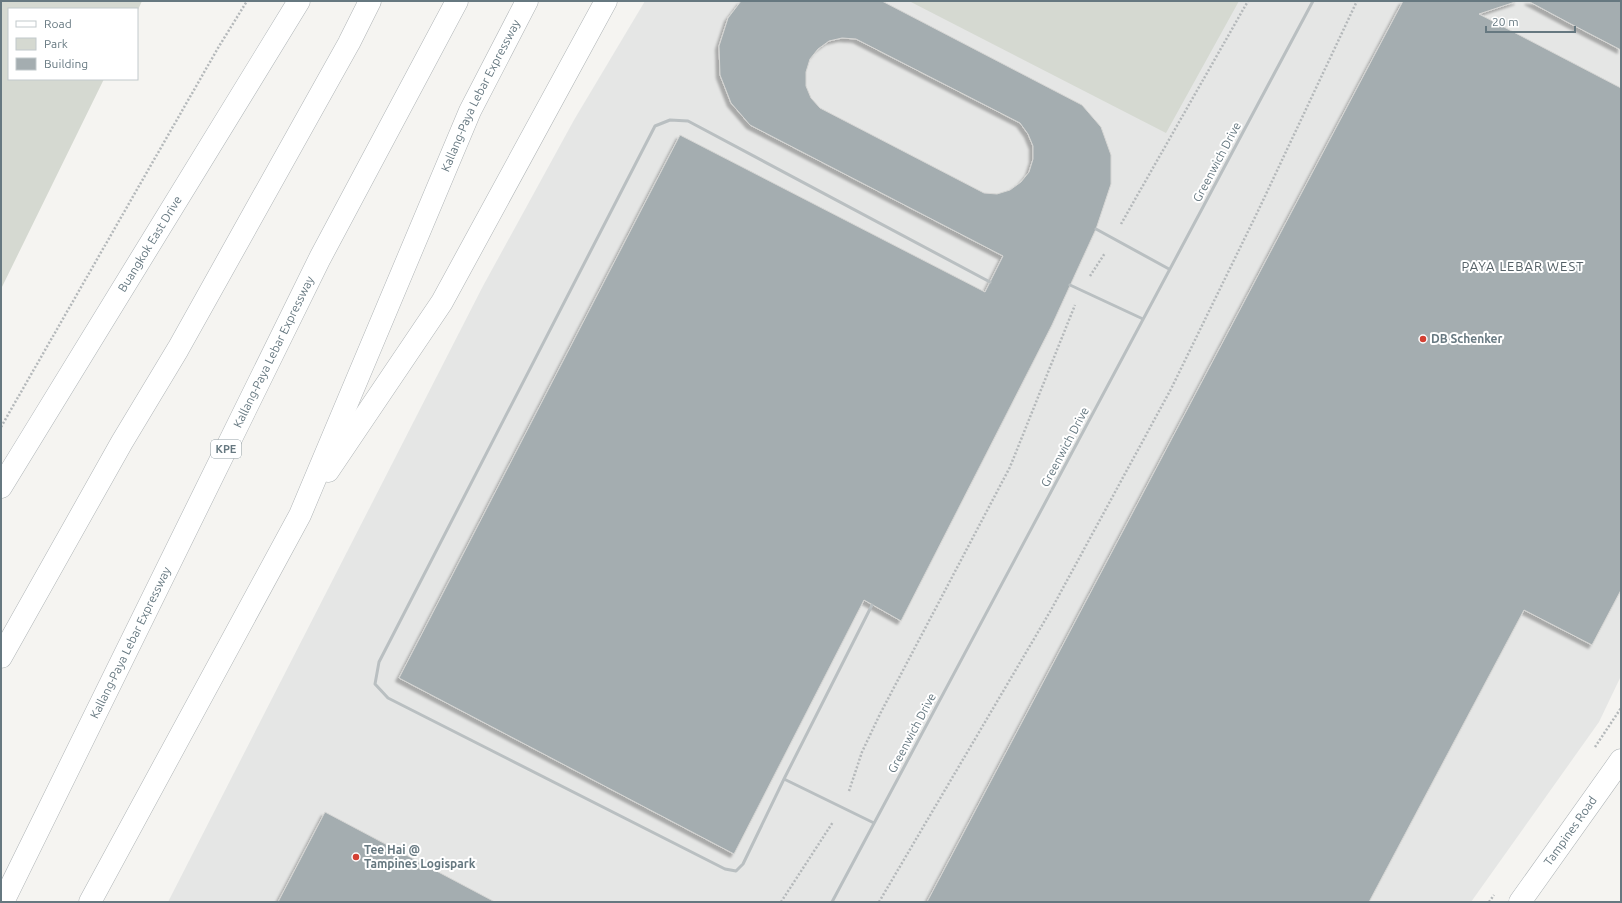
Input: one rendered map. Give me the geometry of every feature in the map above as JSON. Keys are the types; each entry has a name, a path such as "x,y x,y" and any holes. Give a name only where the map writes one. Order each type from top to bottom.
{"main road":[{"name":"Buangkok East Drive","path":"1,487 299,1"},
{"path":"1,657 122,442 182,342 349,43 370,1"},
{"name":"Kallang-Paya Lebar Expressway","path":"3,902 320,258 458,1"},
{"name":"Kallang-Paya Lebar Expressway","path":"90,902 300,514 470,111 527,1"},
{"path":"300,514 442,302 606,1"},
{"name":"Tampines Road","path":"1520,902 1621,760"}],"lane":[{"name":"Greenwich Drive","path":"832,902 1313,1"},
{"path":"872,605 784,778 744,864 736,871 725,869 388,698 375,684 379,662 655,126 670,120 688,121 990,282"},
{"path":"1096,229 1169,269"},
{"path":"1070,285 1143,319"},
{"path":"784,778 874,823"}],"path":[{"path":"1,427 246,1"},
{"path":"879,902 1050,610 1171,388 1255,218 1357,1"},
{"path":"781,902 843,807 862,752 880,714 982,521"}],"shaded area":[{"path":"645,1 1621,1 1621,676 1599,722 1471,902 168,902 483,286 574,120"}],"green space":[{"path":"1,1 142,1 138,10 138,8 8,8 8,80 104,80 1,289"},
{"path":"909,1 1239,1 1166,133"}],"building":[{"path":"741,1 882,1 1082,105 1101,127 1111,155 1111,184 1096,229 1052,325 901,621 864,600 734,854 399,678 680,135 985,292 1003,256 750,125 731,103 720,75 719,46 728,18","holes":["842,38 856,39 1020,123 1028,134 1033,146 1033,159 1029,172 1021,182 1010,190 997,194 984,193 820,108 811,98 806,86 806,72 810,59 818,49 829,41"]},
{"name":"DB Schenker","path":"1403,1 1518,1 1479,14 1621,88 1621,590 1592,645 1524,610 1369,902 927,902"},
{"path":"1528,1 1621,1 1621,50 1569,23"},
{"name":"Tee Hai @ Tampines Logispark","path":"325,812 495,902 278,902"}],"place":[{"name":"DB Schenker","path":"1423,339"},
{"name":"Tee Hai @ Tampines Logispark","path":"356,857"}],"district":[{"name":"PAYA LEBAR WEST","path":"1523,266"}]}
